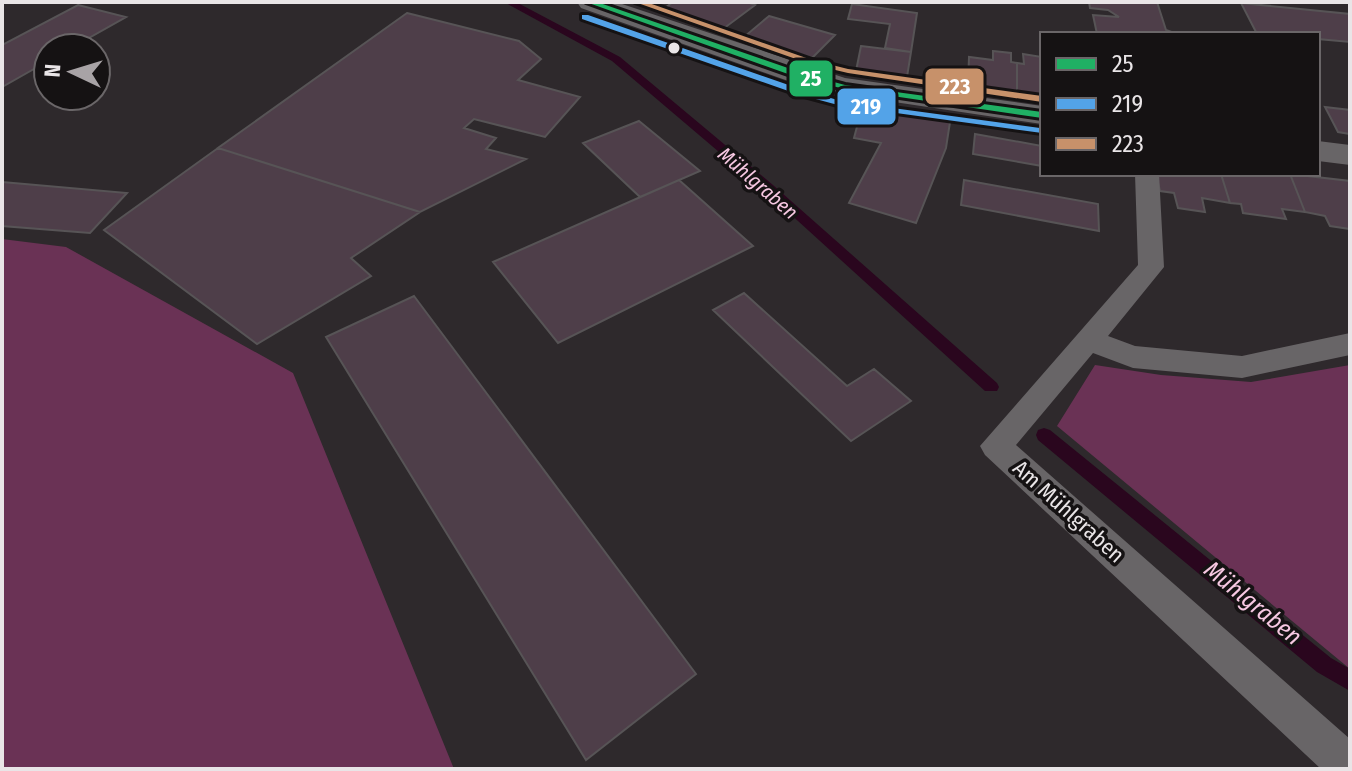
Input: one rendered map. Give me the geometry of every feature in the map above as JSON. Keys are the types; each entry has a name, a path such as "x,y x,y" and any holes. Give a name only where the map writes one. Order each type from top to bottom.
{"street":[{"path":"590,2 805,77 845,87 1040,115"},
{"path":"1320,151 1350,155"}],"lane":[{"name":"Am Mühlgraben","path":"1147,176 1151,267 996,446 1350,767"},
{"path":"1089,340 1133,357 1242,367 1350,344"}],"shaded area":[{"path":"2,239 66,247 293,373 454,769 2,769"},
{"path":"1095,365 1161,375 1251,382 1350,365 1350,669 1057,426"}],"building":[{"path":"673,2 747,2 755,5 723,29 665,8"},
{"path":"1089,2 1157,2 1166,30 1172,32 1097,32 1093,15 1119,17 1108,10 1090,8"},
{"path":"1241,3 1350,14 1350,42 1320,39 1320,32 1256,32"},
{"path":"852,4 917,13 911,52 885,48 890,24 848,19"},
{"path":"78,5 126,17 99,32 32,32 32,70 2,87 2,45"},
{"path":"407,13 519,41 541,59 518,80 580,97 545,137 474,119 464,128 496,138 486,149 526,159 420,212 218,148"},
{"path":"769,16 835,35 812,58 744,37"},
{"path":"861,46 911,52 907,77 856,71"},
{"path":"993,51 1011,53 1011,62 1017,63 1017,91 968,85 969,57 993,60"},
{"path":"1023,54 1040,57 1040,95 1017,91 1017,63 1024,64"},
{"path":"1325,107 1350,110 1350,134 1338,132"},
{"path":"862,108 950,122 946,148 916,223 849,203 881,143 854,138"},
{"path":"639,121 700,171 640,197 583,143"},
{"path":"975,134 1040,146 1040,166 973,154"},
{"path":"218,148 420,212 351,258 371,276 257,344 104,230"},
{"path":"1156,176 1222,176 1230,203 1202,198 1205,212 1178,208 1174,193 1160,191"},
{"path":"1222,176 1291,176 1305,212 1282,209 1286,219 1243,213 1241,204 1230,203"},
{"path":"1291,176 1350,181 1350,229 1330,226 1325,216 1305,212"},
{"path":"679,180 753,246 558,343 493,262"},
{"path":"964,180 1098,204 1099,231 961,205"},
{"path":"2,182 127,193 90,233 2,226"},
{"path":"744,293 847,386 874,369 911,401 851,441 713,310"},
{"path":"414,296 696,674 586,760 326,337"}],"waterway":[{"name":"Mühlgraben","path":"509,2 616,59 769,188 991,387"},
{"name":"Mühlgraben","path":"1044,435 1324,665 1350,681"}],"transit line":[{"name":"25","path":"590,2 805,77 845,87 1040,115"},
{"name":"223","path":"639,2 810,62 848,71 1040,99"},
{"name":"219","path":"585,17 800,92 841,103 1040,131"}]}
